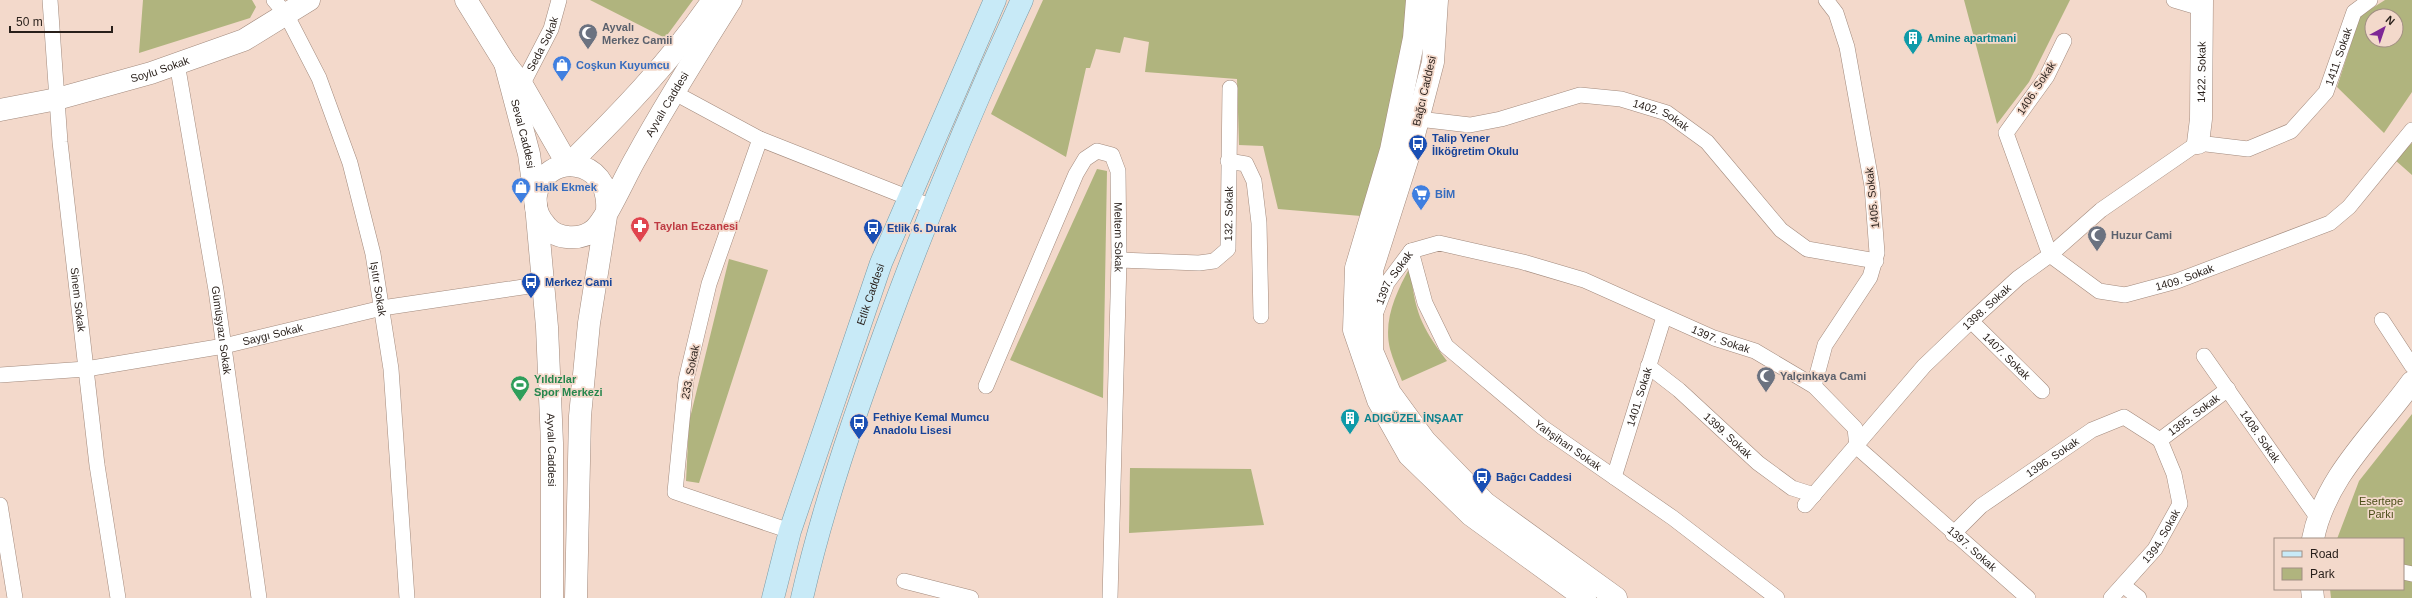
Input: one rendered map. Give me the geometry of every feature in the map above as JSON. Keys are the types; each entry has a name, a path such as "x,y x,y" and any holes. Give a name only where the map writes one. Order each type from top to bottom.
{"main road":[{"name":"Soylu Sokak","path":"0,110 57,99 177,63 244,40 280,7 309,0"},
{"name":"Seval Caddesi","path":"466,0 505,63 522,85 568,165"},
{"name":"Ayvalı Caddesi","path":"568,165 604,130 688,37 714,0"},
{"name":"Ayvalı Caddesi","path":"536,206 540,217 547,228 557,234 570,237 582,236 593,230 602,221 673,92 731,0"},
{"name":"Etlik Caddesi","path":"773,598 790,531 881,264 907,199 995,0"},
{"path":"802,598 813,550 859,403 932,207 987,76 1022,0"},
{"name":"Bağcı Caddesi","path":"1417,0 1408,118 1372,270 1372,351 1390,393 1425,442 1485,503 1616,598"},
{"name":"Bağcı Caddesi","path":"1437,0 1433,62 1408,118 1390,150 1356,268 1354,330 1378,400 1409,454 1471,515 1585,598"},
{"name":"1422. Sokak","path":"2198,143 2201,119 2202,4"},
{"name":"Seval Caddesi","path":"505,63 529,154 536,206"},
{"name":"Ayvalı Caddesi","path":"552,598 552,443 547,327 536,194 544,179 557,168 568,165 580,166 590,170 599,178 607,193 607,210 589,324 580,416 576,598"},
{"path":"2313,538 2317,517 2334,482 2412,382"}],"street":[{"name":"Sinem Sokak","path":"50,0 57,99 86,369 97,464 118,598"},
{"name":"Seda Sokak","path":"522,85 551,29 559,0"},
{"name":"1405. Sokak","path":"1814,386 1825,345 1870,278 1876,261 1872,186 1847,47 1836,13 1826,0"},
{"path":"2174,0 2202,4"},
{"name":"1411. Sokak","path":"2198,143 2248,149 2291,131 2326,92 2354,12 2370,0"},
{"name":"Işıtır Sokak","path":"280,7 319,78 350,163 373,254 391,369 407,598"},
{"name":"1406. Sokak","path":"2050,255 2006,133 2047,76 2064,41"},
{"name":"Gümüşyazı Sokak","path":"177,63 224,346 260,598"},
{"name":"132. Sokak","path":"1119,260 1199,263 1214,261 1228,249 1230,88"},
{"path":"673,92 760,139 907,199 932,207"},
{"name":"1402. Sokak","path":"1408,118 1470,125 1501,119 1580,95 1621,99 1667,113 1707,142 1781,230 1806,249 1876,261"},
{"name":"1409. Sokak","path":"2050,255 2099,291 2125,295 2177,282 2330,223 2349,207 2412,130"},
{"name":"233. Sokak","path":"760,139 707,291 686,380 674,492 790,531"},
{"name":"1398. Sokak","path":"1810,500 1857,447 1924,366 1971,321 2018,278 2050,255 2101,210 2198,143"},
{"name":"Meltem Sokak","path":"986,386 1076,174 1086,159 1097,151 1112,155 1118,171 1119,260 1110,598"},
{"path":"1228,161 1246,164 1254,181 1259,223 1261,316"},
{"name":"1397. Sokak","path":"1371,323 1387,283 1411,251 1439,243 1523,262 1584,280 1714,338 1755,351 1814,386 1855,428 1857,447 1953,534 2028,598"},
{"name":"Yahşihan Sokak","path":"1411,251 1425,303 1446,346 1542,427 1673,518 1778,598"},
{"name":"Saygı Sokak","path":"0,375 86,369 224,346 382,308 543,284"},
{"name":"1401. Sokak","path":"1614,477 1664,317"},
{"path":"2382,320 2412,366"},
{"name":"1407. Sokak","path":"1971,321 2042,391"},
{"name":"1408. Sokak","path":"2204,356 2317,517"},
{"name":"1399. Sokak","path":"1648,366 1679,390 1758,463 1810,500"},
{"name":"1395. Sokak","path":"2160,440 2228,389"},
{"name":"1396. Sokak","path":"1953,534 1981,506 2092,430 2124,417 2160,440"},
{"name":"1394. Sokak","path":"2111,598 2155,549 2180,504 2174,474 2160,440"},
{"path":"0,505 15,598"},
{"path":"904,581 970,598"},
{"path":"2123,585 2139,598"}],"green space":[{"path":"143,0 252,0 256,7 250,18 139,53"},
{"path":"590,0 693,0 665,38"},
{"path":"1043,0 1409,0 1395,104 1361,216 1278,209 1263,146 1239,145 1237,79 1145,72 1149,42 1124,37 1120,53 1096,49 1090,68 1086,68 1066,157 991,114"},
{"path":"1964,0 2070,0 2029,82 1997,124"},
{"path":"2385,0 2412,0 2412,92 2384,133 2337,87 2360,16 2364,13 2364,48 2404,48 2404,8 2372,8"},
{"path":"2412,143 2412,175 2395,160"},
{"path":"1097,169 1107,171 1103,398 1010,360"},
{"path":"729,259 768,270 699,483 686,481 689,422"},
{"path":"1410,267 1414,296 1420,317 1447,361 1402,381 1390,349 1388,328 1392,307"},
{"name":"Esertepe Parkı","path":"2412,414 2412,598 2331,598 2330,590 2404,590 2404,538 2337,538 2359,481"},
{"path":"1130,468 1251,469 1264,525 1129,533"}],"place":[{"name":"Ayvalı Merkez Camii","path":"588,50"},
{"name":"Amine apartmani","path":"1913,55"},
{"name":"Coşkun Kuyumcu","path":"562,82"},
{"name":"Talip Yener İlköğretim Okulu","path":"1418,161"},
{"name":"Halk Ekmek","path":"521,204"},
{"name":"BİM","path":"1421,211"},
{"name":"Taylan Eczanesi","path":"640,243"},
{"name":"Etlik 6. Durak","path":"873,245"},
{"name":"Huzur Cami","path":"2097,252"},
{"name":"Merkez Cami","path":"531,299"},
{"name":"Yalçınkaya Cami","path":"1766,393"},
{"name":"Yıldızlar Spor Merkezi","path":"520,402"},
{"name":"ADIGÜZEL İNŞAAT","path":"1350,435"},
{"name":"Fethiye Kemal Mumcu Anadolu Lisesi","path":"859,440"},
{"name":"Bağcı Caddesi","path":"1482,494"}]}
